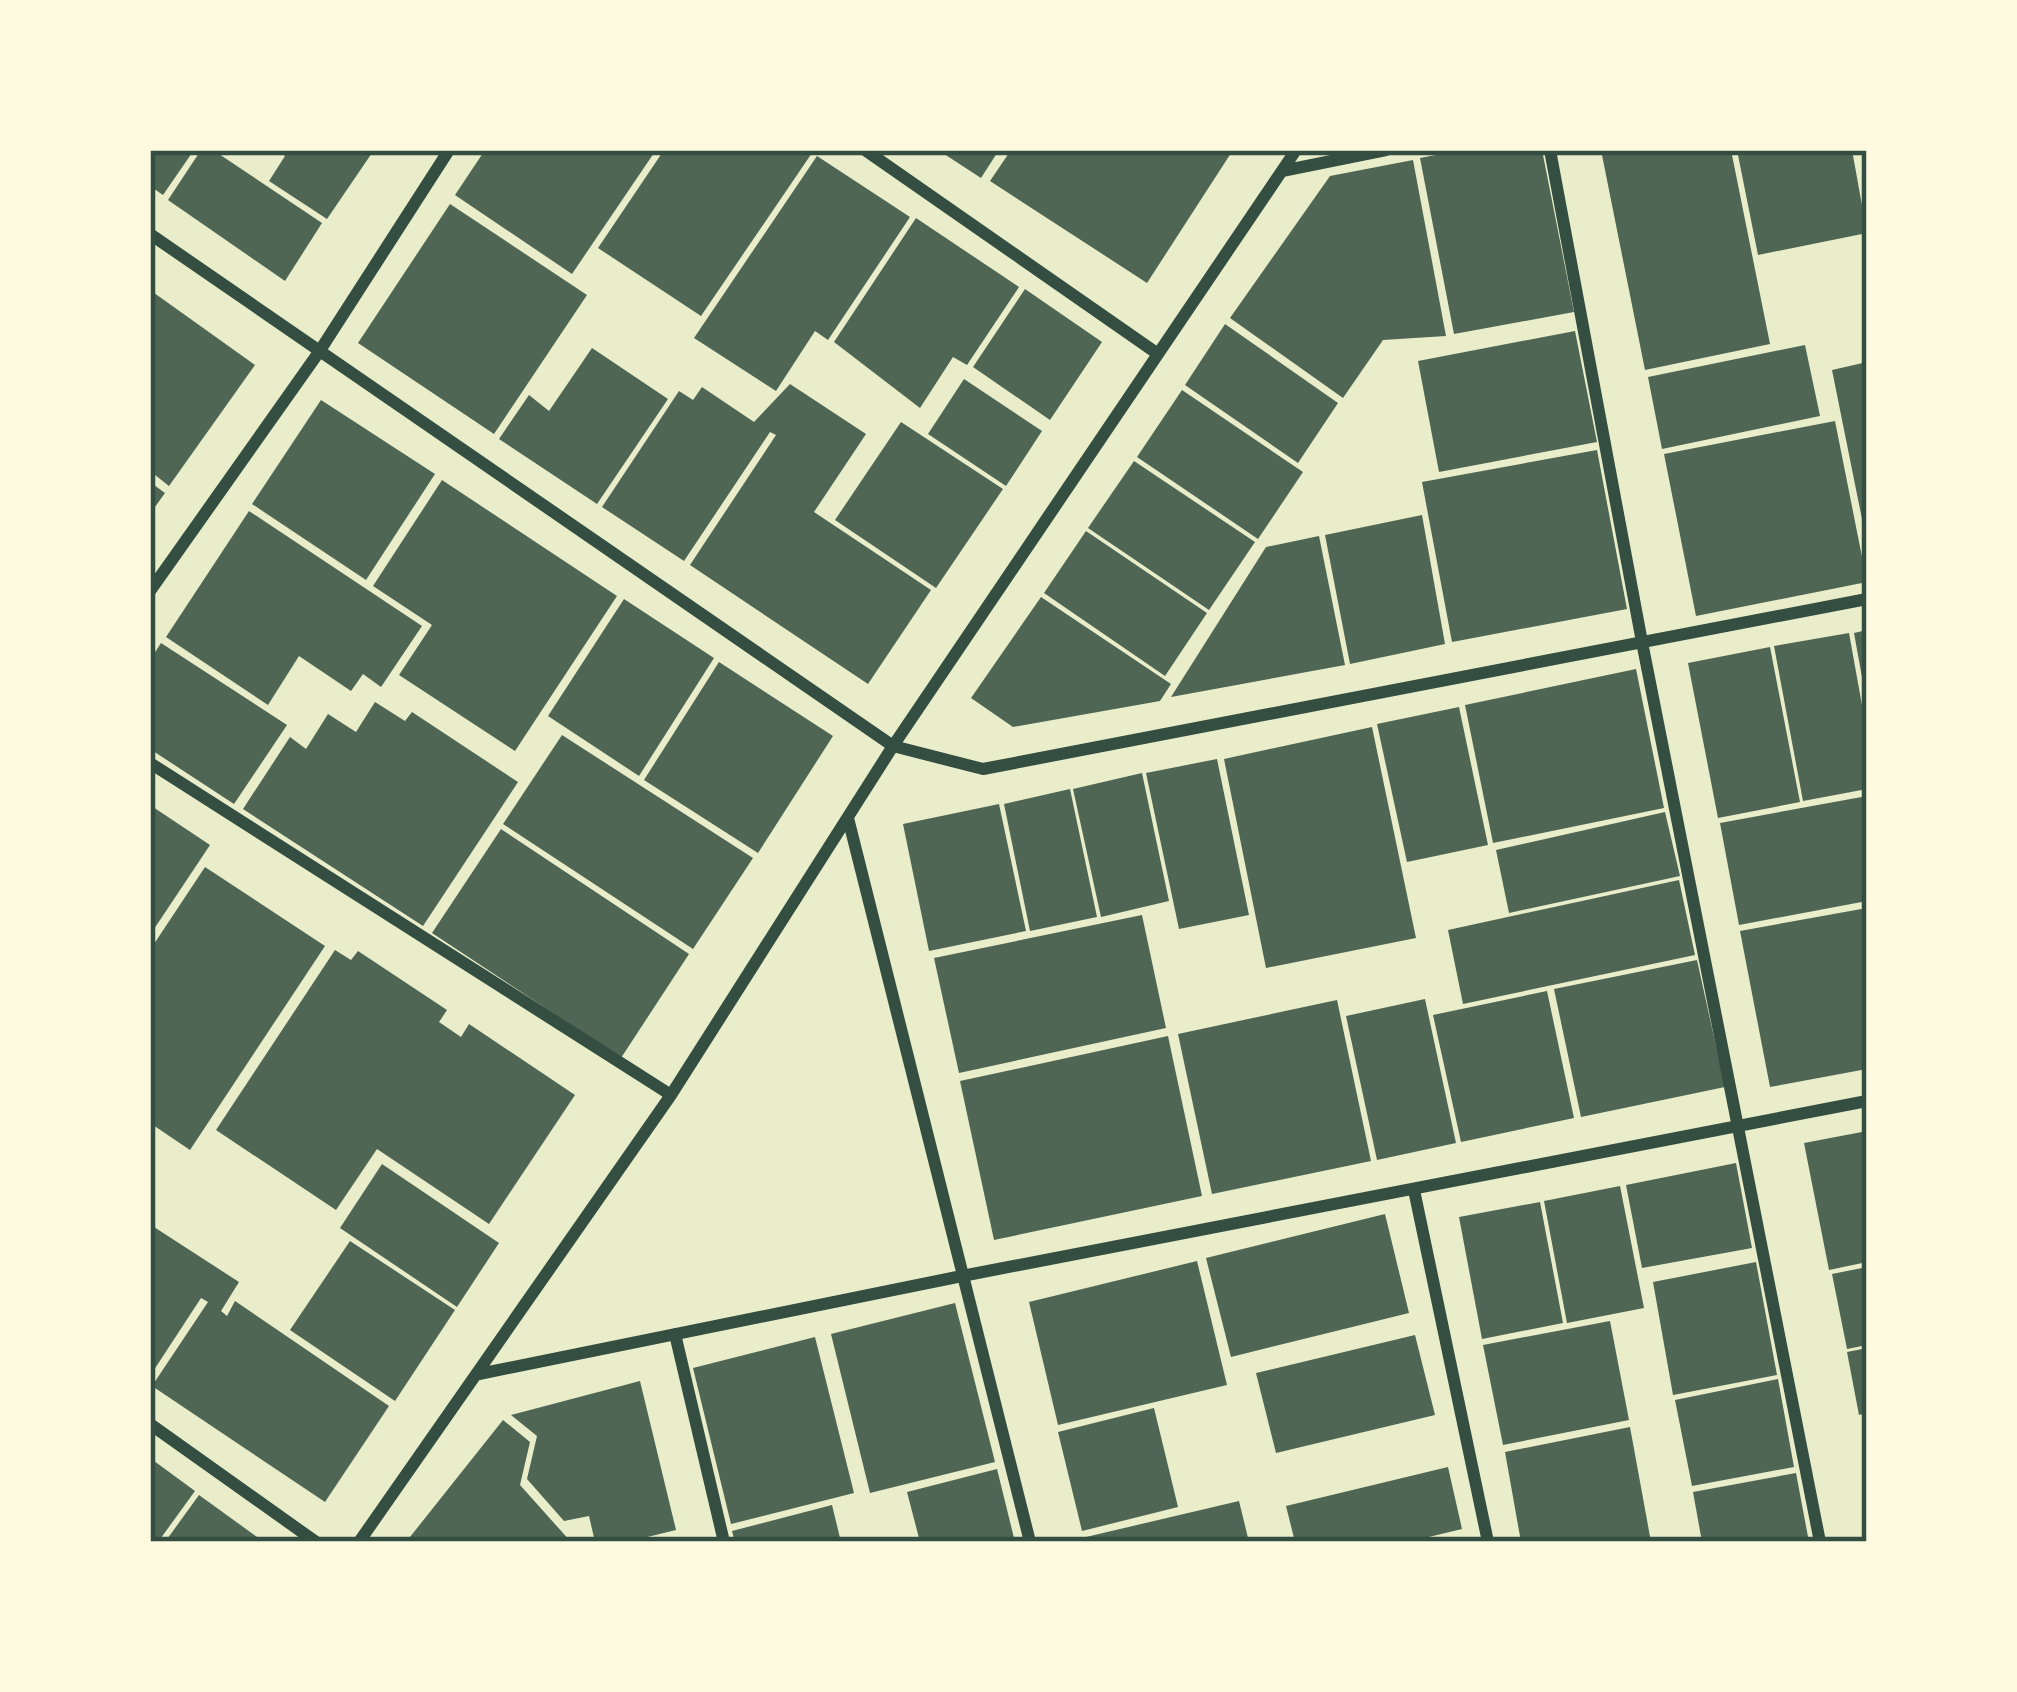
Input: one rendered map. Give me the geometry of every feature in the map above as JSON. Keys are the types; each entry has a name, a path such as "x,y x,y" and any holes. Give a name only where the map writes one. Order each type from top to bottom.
{"street":[{"path":"150,591 319,352 449,150"},
{"path":"865,150 1158,354"},
{"path":"358,1542 671,1095 893,746 1296,150"},
{"path":"1282,171 1387,150"},
{"path":"1550,150 1820,1542"},
{"path":"150,234 893,746 983,769 1867,599"},
{"path":"150,763 671,1095"},
{"path":"848,818 1030,1542"},
{"path":"478,1375 1867,1101"},
{"path":"1414,1190 1488,1542"},
{"path":"675,1334 724,1542"},
{"path":"150,1424 316,1542"}],"building":[{"path":"150,150 194,150 163,195 150,186"},
{"path":"201,150 213,150 322,223 285,281 168,200"},
{"path":"277,150 374,150 327,219 269,181 285,156"},
{"path":"485,150 656,150 572,274 455,195"},
{"path":"664,150 814,150 701,316 598,248"},
{"path":"938,150 999,150 981,178"},
{"path":"1011,150 1233,150 1147,283 990,181"},
{"path":"1462,150 1542,150 1574,312 1454,334 1420,158"},
{"path":"1601,150 1731,150 1770,344 1645,370"},
{"path":"1737,150 1852,150 1867,233 1758,255"},
{"path":"817,156 910,217 828,340 815,331 776,391 694,338"},
{"path":"1413,160 1446,336 1383,340 1343,398 1230,318 1330,176"},
{"path":"450,204 587,295 494,434 358,343"},
{"path":"916,218 1019,287 967,365 953,357 920,408 834,342"},
{"path":"1025,289 1102,342 1050,420 973,367"},
{"path":"150,290 255,365 169,486 150,471"},
{"path":"1225,324 1338,403 1298,463 1185,385"},
{"path":"1575,331 1597,442 1439,472 1418,361"},
{"path":"1805,345 1820,416 1662,449 1648,377"},
{"path":"592,348 668,399 597,504 499,439 529,395 549,411"},
{"path":"1867,362 1867,534 1865,534 1832,370"},
{"path":"964,379 1042,431 1006,486 928,434"},
{"path":"790,384 866,434 814,512 931,590 868,684 690,565 776,435 770,432 684,561 602,507 679,391 693,400 702,387 754,422"},
{"path":"1182,390 1303,472 1258,539 1137,457"},
{"path":"321,400 435,474 366,580 252,504"},
{"path":"1835,421 1867,582 1696,616 1664,454"},
{"path":"901,422 1003,489 936,588 835,520"},
{"path":"1597,450 1627,609 1452,642 1422,482"},
{"path":"1134,461 1255,542 1209,610 1088,528"},
{"path":"442,480 617,596 515,751 399,675 432,625 373,586"},
{"path":"150,482 165,493 150,514"},
{"path":"249,511 422,626 381,687 363,674 351,691 299,656 268,705 166,637"},
{"path":"1422,515 1445,644 1350,664 1325,535"},
{"path":"1086,531 1207,613 1165,676 1044,593"},
{"path":"1319,536 1345,665 1171,697 1266,547"},
{"path":"1041,597 1171,684 1160,701 1013,727 971,698"},
{"path":"624,599 714,658 639,776 548,716"},
{"path":"1867,630 1867,694 1865,694 1854,633"},
{"path":"1849,633 1867,733 1867,789 1803,801 1774,646"},
{"path":"161,643 287,725 234,804 150,749 150,660"},
{"path":"1770,647 1800,802 1718,818 1688,663"},
{"path":"719,662 833,736 758,853 644,780"},
{"path":"1636,669 1664,808 1493,843 1465,705"},
{"path":"375,702 405,721 412,712 518,782 423,926 243,809 290,737 306,749 328,714 356,732"},
{"path":"1459,707 1488,845 1407,862 1377,724"},
{"path":"1372,727 1416,938 1266,968 1224,759"},
{"path":"562,735 753,858 693,949 503,824"},
{"path":"1217,759 1249,915 1179,929 1146,773"},
{"path":"1142,773 1169,901 1101,917 1073,789"},
{"path":"1070,789 1097,917 1030,931 1004,804"},
{"path":"1867,796 1867,901 1739,925 1720,823"},
{"path":"999,804 1026,931 929,951 903,824"},
{"path":"150,805 210,845 150,935"},
{"path":"1665,812 1680,876 1509,913 1496,850"},
{"path":"501,829 689,954 621,1058 432,933"},
{"path":"205,867 325,946 190,1150 150,1123 150,950"},
{"path":"1679,880 1695,955 1463,1004 1448,930"},
{"path":"1867,908 1867,1069 1770,1087 1740,931"},
{"path":"1142,915 1166,1028 959,1073 934,958"},
{"path":"335,950 351,960 358,951 447,1010 439,1022 461,1037 469,1024 575,1095 489,1224 377,1149 336,1210 216,1130"},
{"path":"1697,960 1725,1087 1581,1117 1554,989"},
{"path":"1547,991 1574,1118 1461,1142 1433,1015"},
{"path":"1425,999 1456,1143 1377,1160 1346,1016"},
{"path":"1337,1000 1371,1161 1212,1194 1178,1034"},
{"path":"1168,1036 1202,1196 994,1240 960,1081"},
{"path":"1867,1131 1867,1262 1829,1270 1804,1143"},
{"path":"1736,1163 1752,1248 1642,1268 1626,1185"},
{"path":"382,1164 499,1243 457,1307 340,1228"},
{"path":"1620,1186 1644,1308 1567,1323 1544,1201"},
{"path":"1540,1202 1563,1323 1482,1339 1459,1217"},
{"path":"1385,1214 1409,1313 1231,1357 1206,1258"},
{"path":"154,1227 239,1282 221,1311 227,1316 235,1301 389,1406 325,1502 152,1386 208,1302 201,1298 150,1376 150,1232"},
{"path":"350,1241 455,1310 395,1401 290,1330"},
{"path":"1197,1261 1227,1385 1058,1425 1029,1302"},
{"path":"1756,1262 1777,1375 1673,1395 1653,1282"},
{"path":"1867,1267 1867,1345 1847,1349 1832,1274"},
{"path":"955,1303 995,1462 870,1493 831,1334"},
{"path":"1610,1321 1629,1420 1503,1445 1483,1345"},
{"path":"1415,1335 1435,1415 1276,1453 1256,1373"},
{"path":"815,1337 854,1493 731,1524 693,1368"},
{"path":"1867,1348 1867,1413 1859,1415 1847,1352"},
{"path":"1778,1379 1794,1467 1692,1486 1675,1400"},
{"path":"640,1381 676,1530 627,1542 595,1542 589,1516 564,1521 527,1479 537,1436 511,1415"},
{"path":"1154,1408 1178,1507 1082,1531 1058,1432"},
{"path":"503,1420 530,1442 520,1485 571,1542 406,1542"},
{"path":"1630,1427 1651,1542 1521,1542 1505,1452"},
{"path":"150,1458 195,1491 158,1542 150,1542"},
{"path":"1448,1467 1462,1529 1408,1542 1295,1542 1286,1506"},
{"path":"997,1469 1015,1542 920,1542 907,1492"},
{"path":"1796,1473 1809,1542 1702,1542 1693,1492"},
{"path":"199,1495 264,1542 165,1542"},
{"path":"1239,1501 1249,1542 1087,1542 1086,1537"},
{"path":"832,1505 841,1542 735,1542 732,1531"}]}
